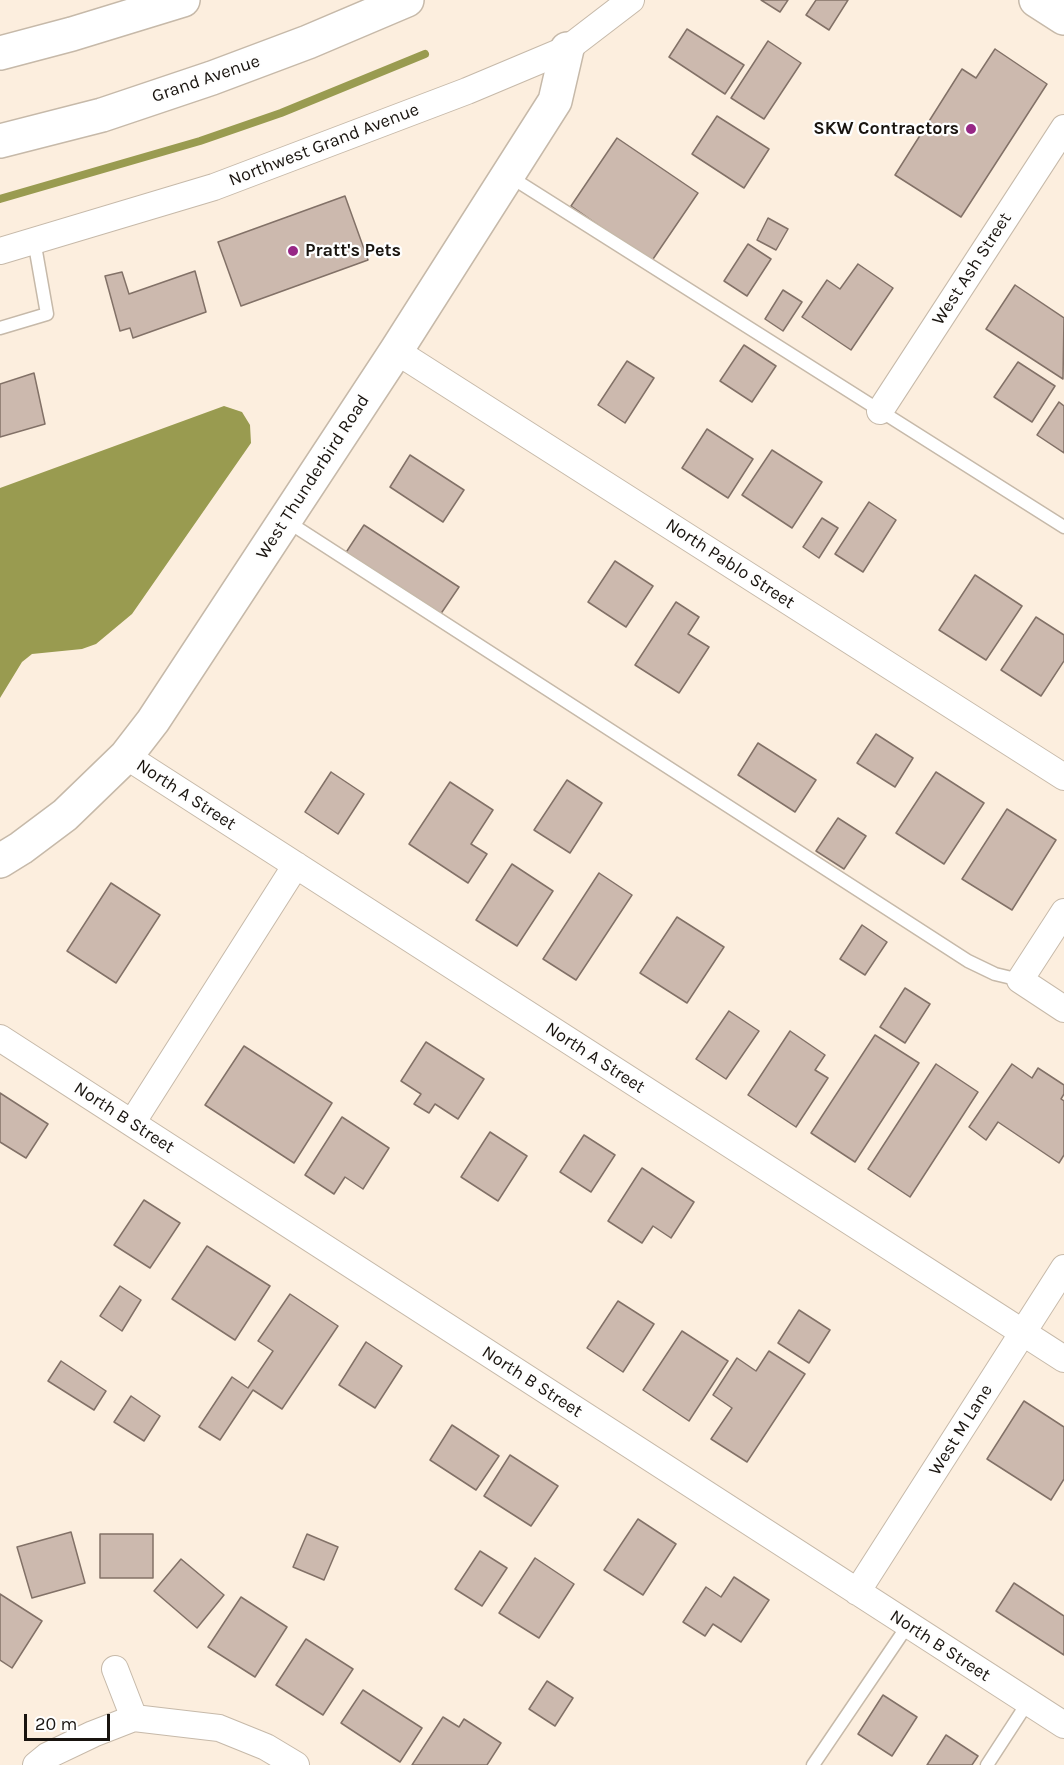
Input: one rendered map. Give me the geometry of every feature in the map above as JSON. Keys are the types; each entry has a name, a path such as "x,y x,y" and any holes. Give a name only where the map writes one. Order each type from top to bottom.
{"main road":[{"path":"0,53 183,0"},
{"name":"Grand Avenue","path":"0,141 102,115 212,78 308,42 406,0"},
{"path":"1036,0 1064,18"},
{"name":"West Thunderbird Road","path":"0,861 65,815 126,756 153,721 396,351 555,101 567,49"}],"street":[{"name":"Northwest Grand Avenue","path":"0,251 214,187 467,91 567,49 631,0"},
{"name":"West Ash Street","path":"880,411 1064,128"},
{"name":"North Pablo Street","path":"396,351 1064,777"},
{"name":"North A Street","path":"126,756 1064,1359"},
{"path":"132,1123 296,865"},
{"path":"1064,912 1020,980 1064,1009"},
{"name":"North B Street","path":"0,1038 1064,1725"},
{"name":"West M Lane","path":"857,1592 1064,1268"},
{"path":"115,1669 134,1719"},
{"path":"36,1765 47,1756 93,1734 134,1719 219,1728 266,1747 296,1765"}],"lane":[{"path":"508,176 1064,527"},
{"path":"0,328 47,314 34,240"},
{"path":"285,520 968,961 995,974 1020,980"},
{"path":"813,1765 908,1625"},
{"path":"987,1765 1028,1702"}],"shaded area":[{"path":"224,406 242,412 250,425 251,443 132,614 96,644 82,649 32,654 22,662 0,698 0,488"}],"building":[{"path":"761,0 788,0 780,12"},
{"path":"816,0 848,0 829,30 806,15"},
{"path":"687,29 744,65 725,94 669,57"},
{"path":"768,41 801,63 764,119 731,98"},
{"name":"SKW Contractors","path":"995,49 1047,84 961,217 895,175 962,69 976,78"},
{"path":"717,116 769,149 744,188 692,154"},
{"path":"617,138 698,193 651,262 571,206"},
{"name":"Pratt's Pets","path":"345,196 368,260 241,306 218,242"},
{"path":"768,218 788,229 776,250 757,240"},
{"path":"748,244 771,259 747,296 724,281"},
{"path":"858,264 893,288 851,350 802,317 827,280 840,289"},
{"path":"195,271 206,312 133,338 130,328 120,331 105,276 122,272 129,294"},
{"path":"1015,285 1064,318 1063,379 986,329"},
{"path":"783,290 802,302 783,331 765,319"},
{"path":"744,345 776,366 752,402 720,381"},
{"path":"627,361 654,378 625,423 598,405"},
{"path":"1018,362 1055,386 1032,422 994,397"},
{"path":"34,373 45,424 0,437 0,384"},
{"path":"1059,402 1064,406 1064,453 1037,435"},
{"path":"707,429 753,459 728,498 682,468"},
{"path":"772,450 822,482 792,528 742,495"},
{"path":"410,455 464,490 443,522 390,487"},
{"path":"869,502 896,520 863,572 835,554"},
{"path":"822,518 838,528 819,558 803,547"},
{"path":"364,525 459,587 440,615 345,554"},
{"path":"615,561 653,586 626,627 588,602"},
{"path":"975,575 1022,606 986,660 939,630"},
{"path":"676,602 699,617 688,634 709,647 679,693 635,665"},
{"path":"1036,617 1064,635 1064,661 1041,696 1001,670"},
{"path":"876,734 913,758 895,787 857,763"},
{"path":"758,743 816,780 795,812 738,775"},
{"path":"331,772 364,794 338,834 305,812"},
{"path":"936,772 984,803 944,864 896,833"},
{"path":"567,780 602,803 570,853 534,830"},
{"path":"450,782 493,810 471,844 487,854 468,883 409,844"},
{"path":"1007,809 1056,840 1012,910 962,879"},
{"path":"838,818 866,836 844,869 816,851"},
{"path":"512,864 553,891 517,946 476,920"},
{"path":"599,873 632,895 576,980 543,959"},
{"path":"111,883 160,915 116,983 67,951"},
{"path":"677,917 724,947 687,1003 640,973"},
{"path":"862,925 887,942 865,975 840,959"},
{"path":"905,988 930,1004 905,1043 880,1027"},
{"path":"729,1011 759,1031 726,1079 696,1059"},
{"path":"790,1031 825,1055 815,1070 828,1078 796,1127 748,1095"},
{"path":"875,1035 919,1063 855,1162 811,1133"},
{"path":"426,1042 484,1079 458,1119 435,1104 429,1113 414,1104 421,1094 401,1081"},
{"path":"244,1046 332,1103 294,1163 205,1105"},
{"path":"936,1064 978,1092 910,1197 868,1169"},
{"path":"1012,1064 1032,1078 1038,1068 1064,1085 1064,1094 1061,1099 1064,1101 1064,1155 1059,1163 998,1122 986,1140 969,1127"},
{"path":"0,1093 48,1124 26,1158 0,1142"},
{"path":"342,1117 389,1148 363,1189 345,1177 334,1194 305,1175"},
{"path":"490,1132 527,1156 498,1201 461,1177"},
{"path":"584,1135 615,1155 591,1192 560,1172"},
{"path":"642,1168 694,1202 671,1238 653,1226 642,1243 608,1221"},
{"path":"144,1200 180,1223 150,1268 114,1245"},
{"path":"207,1246 270,1286 235,1340 172,1299"},
{"path":"120,1286 141,1300 122,1331 100,1316"},
{"path":"290,1294 338,1326 282,1409 253,1390 220,1440 199,1427 232,1377 248,1388 273,1351 258,1341"},
{"path":"618,1301 654,1324 623,1372 587,1348"},
{"path":"799,1310 830,1330 809,1363 778,1343"},
{"path":"682,1331 728,1361 689,1421 643,1390"},
{"path":"366,1342 402,1366 375,1408 339,1385"},
{"path":"769,1351 805,1374 747,1462 711,1439 732,1408 713,1395 737,1358 756,1371"},
{"path":"61,1361 106,1391 94,1410 48,1381"},
{"path":"131,1396 160,1416 144,1441 114,1422"},
{"path":"1024,1401 1064,1427 1064,1479 1051,1500 987,1459"},
{"path":"452,1425 499,1456 476,1490 430,1460"},
{"path":"510,1455 558,1486 531,1526 484,1496"},
{"path":"638,1519 676,1544 643,1595 604,1570"},
{"path":"71,1532 85,1583 32,1598 17,1547"},
{"path":"100,1534 153,1534 153,1578 100,1578"},
{"path":"307,1534 338,1547 324,1580 293,1567"},
{"path":"480,1551 507,1568 482,1606 455,1589"},
{"path":"535,1558 574,1584 539,1638 499,1613"},
{"path":"181,1559 224,1595 197,1628 154,1591"},
{"path":"734,1577 769,1600 741,1642 713,1624 705,1636 683,1622 706,1587 721,1597"},
{"path":"1014,1583 1064,1616 1064,1655 996,1611"},
{"path":"0,1594 42,1621 12,1668 0,1660"},
{"path":"241,1597 287,1627 255,1677 208,1647"},
{"path":"306,1639 353,1669 323,1715 276,1685"},
{"path":"547,1681 573,1698 555,1726 529,1709"},
{"path":"363,1690 422,1728 400,1762 341,1723"},
{"path":"883,1695 917,1717 892,1756 858,1734"},
{"path":"443,1717 459,1727 464,1719 501,1743 487,1765 412,1765"},
{"path":"946,1735 978,1756 972,1765 927,1765"}],"waterway":[{"path":"0,199 200,141 281,113 425,54"}],"place":[{"name":"SKW Contractors","path":"971,129"},
{"name":"Pratt's Pets","path":"293,251"}]}
